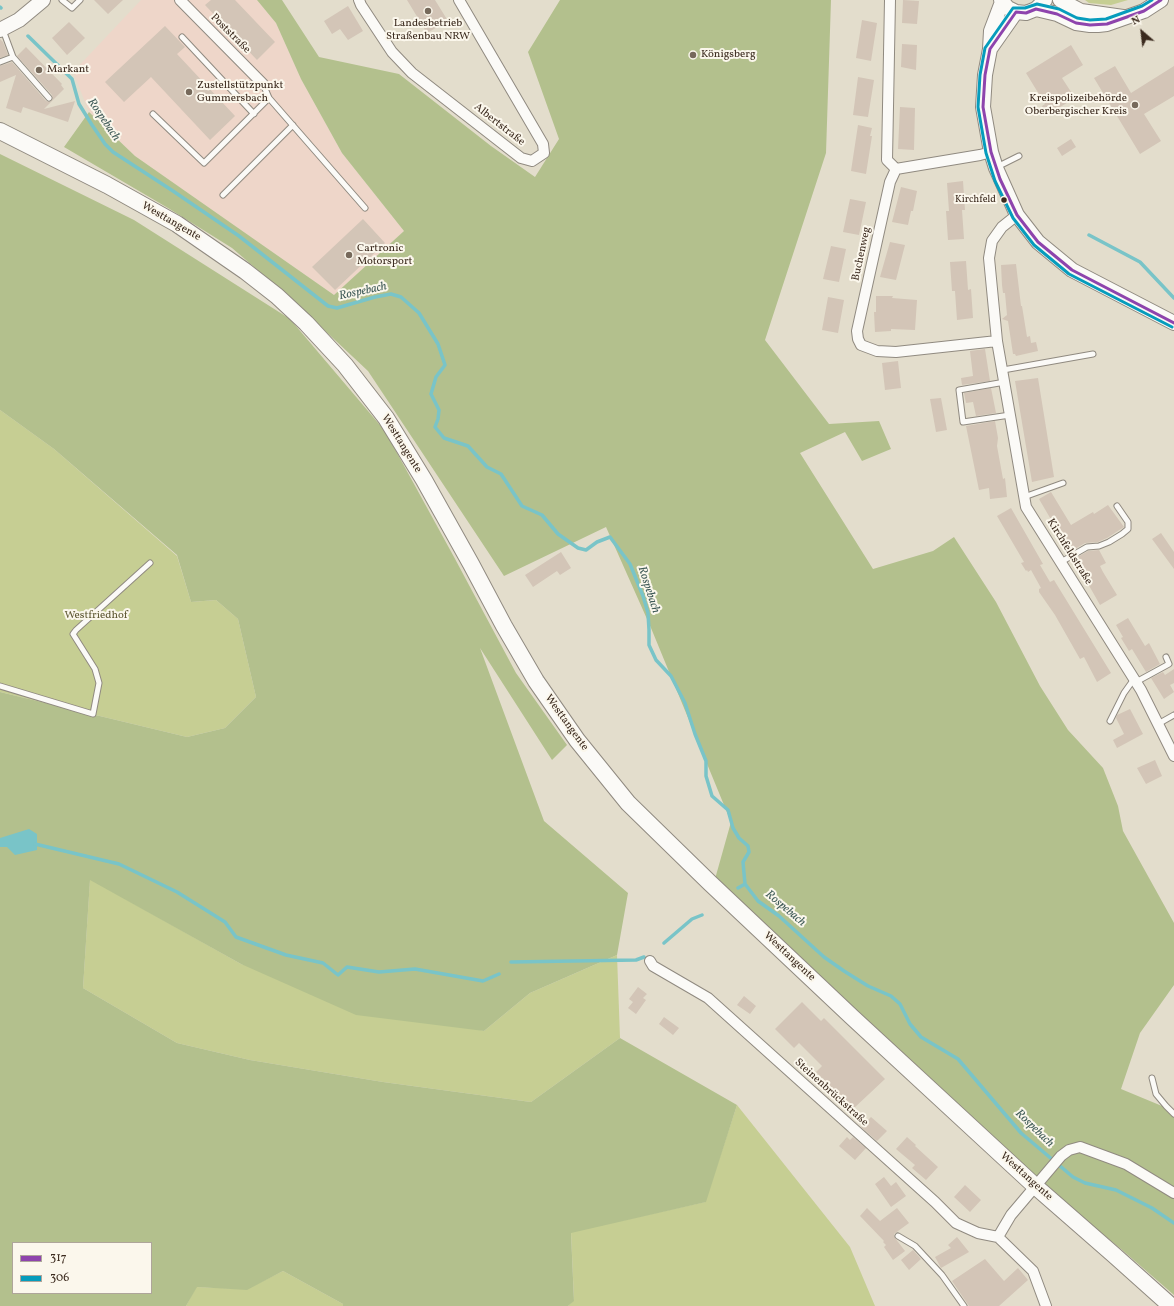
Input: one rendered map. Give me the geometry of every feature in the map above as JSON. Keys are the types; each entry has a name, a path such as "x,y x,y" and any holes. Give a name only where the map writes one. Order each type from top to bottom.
{"main road":[{"name":"Westtangente","path":"0,132 106,185 177,224 245,271 277,296 306,323 345,365 386,418 430,491 536,681 577,740 628,803 710,883 1035,1186 1171,1306"}],"street":[{"path":"1,30 19,20 43,0"},
{"name":"Poststraße","path":"180,0 263,84"},
{"name":"Albertstraße","path":"359,0 392,52 412,73 521,158 532,161 544,153 543,144 459,0"},
{"path":"890,0 887,160 896,170 991,152"},
{"path":"1060,0 1081,11 1125,18"},
{"path":"1161,0 1144,11 1125,18 1106,24 1090,25 1076,23 1040,5 1026,13 1016,12 1008,8 1002,1 991,31 990,49 985,75 983,106 991,152 996,168 1017,215 1038,242 1072,270 1174,323"},
{"path":"990,49 1016,12"},
{"name":"Buchenweg","path":"896,170 890,182 857,331 858,339 861,345 877,351 896,352 998,341"},
{"name":"Kirchfeldstraße","path":"1017,215 1002,227 992,241 989,258 1002,370 1026,506 1135,680 1174,756"},
{"name":"Steinenbrückstraße","path":"650,961 653,966 708,998 935,1202 956,1223 978,1233 998,1237"},
{"path":"1046,1306 1033,1271 998,1237 1011,1215 1061,1156 1069,1150 1080,1147 1126,1164 1174,1193"}],"lane":[{"path":"62,0 72,8 80,0"},
{"path":"1,30 13,57 49,98"},
{"path":"182,37 254,114"},
{"path":"0,62 13,57"},
{"path":"263,84 269,98 365,208"},
{"path":"153,114 204,163 269,98"},
{"path":"223,195 293,125"},
{"path":"996,168 1019,156"},
{"path":"1002,370 1093,354"},
{"path":"1005,382 959,390 963,422 1010,415"},
{"path":"1024,496 1063,484"},
{"path":"1060,562 1087,547 1099,546 1109,542 1128,529 1128,522 1117,506"},
{"path":"0,686 93,714 99,683 95,669 73,634 150,563"},
{"path":"1110,721 1124,693 1135,680 1170,664 1166,657"},
{"path":"1158,724 1174,715"},
{"path":"1152,1078 1156,1094 1174,1114"},
{"path":"898,1236 915,1246 942,1275 964,1306"}],"shaded area":[{"path":"141,0 257,0 276,23 301,79 342,153 404,231 334,295 135,156 89,112 73,72"}],"green space":[{"path":"257,0 282,0 319,57 399,74 491,146 535,177 559,139 528,52 560,0 831,0 826,153 765,340 829,424 879,421 891,449 862,461 845,432 800,453 873,569 933,551 954,537 996,602 1040,686 1068,730 1103,768 1118,806 1123,831 1174,923 1174,985 1140,1033 1121,1089 1174,1111 1174,1295 1121,1249 1040,1183 715,879 731,822 651,628 606,527 504,576 368,371 289,297 232,248 168,208 64,147 89,112 135,156 334,295 404,231 342,153 301,79 276,23"},
{"path":"1085,0 1128,0 1111,5 1089,3"},
{"path":"0,154 134,220 290,319 385,431 516,673 567,745 552,760 480,648 544,821 628,893 617,955 530,993 484,1031 356,1015 241,964 90,880 83,988 177,1043 250,1060 383,1082 531,1102 620,1038 737,1105 706,1202 571,1233 574,1301 568,1306 343,1306 343,1304 283,1271 247,1290 197,1287 186,1306 0,1306 0,692 187,737 225,728 256,697 238,619 216,600 191,602 177,555 54,449 0,410"},
{"name":"Westfriedhof","path":"0,410 54,449 177,556 191,602 216,600 238,619 256,697 225,728 187,737 0,692"},
{"path":"90,879 241,964 484,1031 530,993 617,955 620,1038 531,1102 383,1082 250,1060 177,1043 83,988"},
{"path":"737,1105 850,1247 875,1306 568,1306 574,1300 571,1232 705,1202"},
{"path":"283,1271 343,1304 343,1306 186,1306 196,1287 247,1289"}],"water":[{"path":"29,829 37,834 37,850 15,855 7,847 0,847 0,838"}],"building":[{"path":"94,0 123,0 108,14"},
{"path":"211,0 235,0 275,42 257,60 205,5"},
{"name":"Landesbetrieb Straßenbau NRW","path":"407,0 435,0 448,21 427,33"},
{"path":"903,0 919,1 917,24 902,23"},
{"path":"348,6 363,31 348,40 340,29 332,34 324,21"},
{"path":"862,20 877,23 871,61 856,58"},
{"path":"69,22 85,38 67,55 52,38"},
{"name":"Zustellstützpunkt Gummersbach","path":"165,26 185,47 177,54 235,116 210,140 151,77 124,102 105,82"},
{"path":"0,39 3,42 8,55 0,58"},
{"path":"902,44 917,45 916,70 901,67"},
{"path":"1071,45 1083,65 1062,78 1075,98 1047,115 1042,106 1045,104 1026,73"},
{"path":"26,47 62,84 61,85 64,89 44,109 75,101 68,122 23,107 21,113 6,108 16,75 0,82 0,66 12,62 46,101 50,102 53,99 52,95 17,56"},
{"name":"Kreispolizeibehörde Oberbergischer Kreis","path":"1115,66 1131,93 1174,66 1174,96 1144,114 1161,141 1140,154 1094,78"},
{"path":"858,77 874,80 868,117 853,115"},
{"path":"900,107 915,108 914,150 898,149"},
{"path":"858,125 872,128 866,174 851,171"},
{"path":"1071,139 1076,147 1062,156 1057,148"},
{"path":"963,181 965,210 962,210 964,239 948,240 946,211 949,211 947,183"},
{"path":"901,187 917,191 913,211 911,211 908,225 892,222"},
{"path":"850,199 866,202 859,235 843,232"},
{"name":"Cartronic Motorsport","path":"363,219 385,243 335,290 312,267"},
{"path":"890,242 905,245 896,280 880,277"},
{"path":"831,246 846,249 839,282 823,279"},
{"path":"966,261 968,290 971,289 973,318 957,320 955,291 952,291 950,262"},
{"path":"1016,264 1021,306 1027,337 1030,336 1031,343 1036,342 1038,351 1016,356 1013,354 1008,321 1002,319 1007,315 1005,293 1003,293 1002,285 1001,265"},
{"path":"876,296 893,296 892,298 917,300 915,330 891,329 891,331 875,332 874,312 876,312"},
{"path":"828,297 844,300 838,333 822,330"},
{"path":"985,349 990,381 962,385 961,378 973,376 970,351"},
{"path":"898,361 901,388 885,390 882,363"},
{"path":"1038,378 1054,477 1032,482 1015,381"},
{"path":"991,388 996,413 976,416 973,402 966,403 964,393"},
{"path":"941,398 947,430 936,432 930,399"},
{"path":"995,421 998,438 997,446 1003,479 1005,478 1007,497 990,499 989,488 979,490 966,426"},
{"path":"1051,492 1071,525 1093,512 1094,514 1108,505 1124,527 1107,538 1098,542 1085,543 1070,552 1039,499"},
{"path":"1011,508 1043,564 1040,565 1050,582 1054,580 1111,673 1097,682 1084,657 1080,659 1055,615 1039,592 1039,589 1041,588 1031,570 1028,572 1027,570 1026,571 1021,563 1024,562 997,516"},
{"path":"1161,533 1174,552 1174,569 1152,539"},
{"path":"1099,550 1106,563 1100,566 1117,595 1100,605 1074,559 1088,551"},
{"path":"561,552 571,568 560,575 557,571 533,587 525,575"},
{"path":"1128,618 1145,646 1149,643 1160,664 1146,672 1132,649 1129,651 1121,638 1123,637 1116,625"},
{"path":"1174,669 1174,683 1170,685 1174,692 1164,699 1151,678 1163,672 1165,675"},
{"path":"1130,709 1143,734 1117,748 1113,740 1124,734 1116,718 1117,715"},
{"path":"1155,760 1162,776 1146,784 1137,768"},
{"path":"638,987 647,994 643,998 646,1000 636,1014 628,1008 633,1002 629,999"},
{"path":"744,996 756,1006 750,1014 737,1005"},
{"path":"802,1002 821,1021 824,1018 885,1079 853,1109 816,1072 822,1066 799,1043 794,1048 775,1029"},
{"path":"664,1017 679,1028 673,1035 659,1024"},
{"path":"871,1117 887,1131 877,1141 861,1127"},
{"path":"847,1137 850,1140 853,1137 866,1148 855,1160 839,1146"},
{"path":"907,1137 938,1167 926,1180 912,1168 915,1165 896,1149"},
{"path":"884,1177 891,1186 896,1182 906,1196 891,1207 875,1184"},
{"path":"965,1185 981,1200 970,1212 954,1197"},
{"path":"867,1208 880,1221 897,1208 909,1223 894,1234 895,1238 905,1251 893,1260 884,1247 886,1245 883,1242 884,1241 860,1216"},
{"path":"957,1237 969,1252 941,1268 935,1257 951,1248 948,1245"},
{"path":"913,1250 921,1259 909,1270 901,1260"},
{"path":"985,1259 1004,1281 1018,1268 1028,1280 999,1306 969,1306 952,1281"}],"waterway":[{"name":"Rospebach","path":"28,36 72,79 79,104 105,144 113,152 239,236 328,306 337,308 391,294 401,297 419,313 438,344 445,365 436,377 431,394 439,410 435,427 444,438 468,446 487,467 501,474 522,506 542,515 558,534 578,548 586,550 597,542 610,537 630,564 648,613 649,645 656,660 671,676 685,703 706,761 706,776 712,796 728,810 733,828 739,838 748,846 749,852 743,862 745,884 758,901 779,916 824,957 868,986 891,996 900,1004 910,1024 921,1037 958,1059 1021,1133 1073,1177 1085,1183 1116,1190 1152,1208 1174,1223"},
{"path":"1089,235 1140,262 1174,298"},
{"path":"35,844 119,864 177,892 225,922 236,937 286,955 323,963 338,975 347,967 379,972 415,969 483,981 499,974"},
{"path":"738,888 745,884"},
{"path":"664,943 692,919 702,915"},
{"path":"511,962 636,960 644,957"}],"transit line":[{"name":"306","path":"1152,0 1142,6 1106,19 1090,20 1077,18 1059,9 1037,4 1025,8 1013,8 985,48 980,75 978,107 986,153 995,181 1013,218 1034,245 1069,274 1172,327"},
{"name":"317","path":"1161,0 1144,11 1107,24 1090,25 1076,23 1057,14 1036,9 1026,13 1016,12 990,49 985,75 983,107 991,152 1000,179 1017,215 1038,242 1072,270 1174,323"}],"place":[{"name":"Landesbetrieb Straßenbau NRW","path":"428,11"},
{"name":"Königsberg","path":"693,55"},
{"name":"Markant","path":"39,70"},
{"name":"Zustellstützpunkt Gummersbach","path":"189,92"},
{"name":"Kreispolizeibehörde Oberbergischer Kreis","path":"1135,105"},
{"name":"Kirchfeld","path":"1004,200"},
{"name":"Cartronic Motorsport","path":"349,255"}]}
